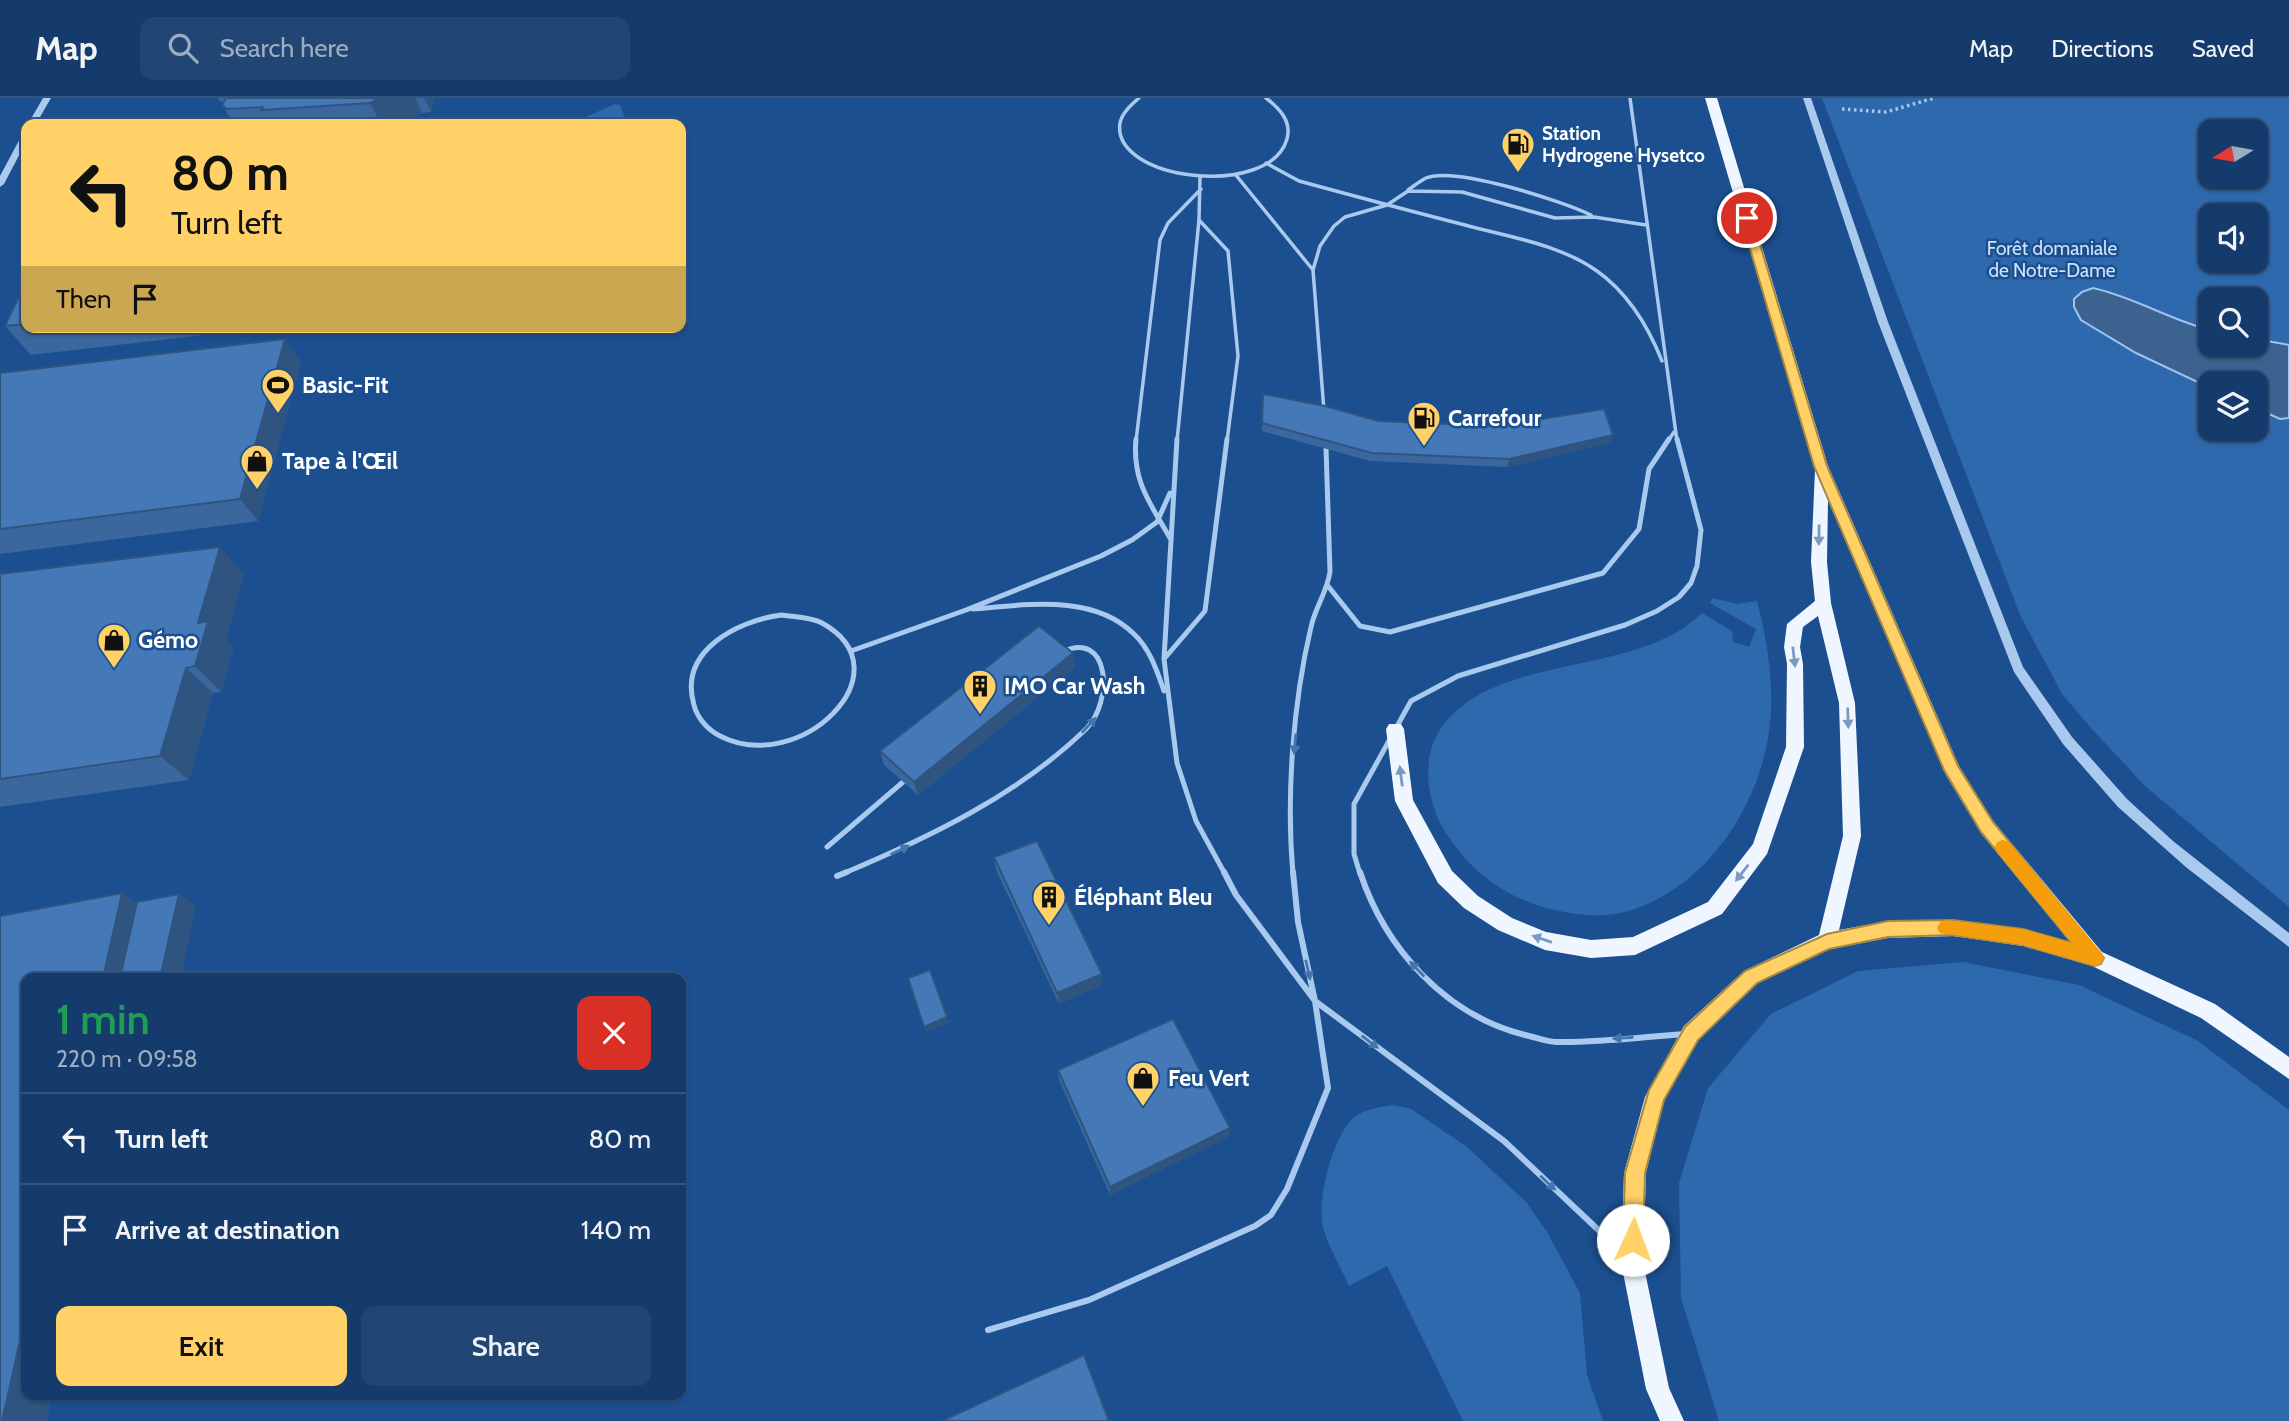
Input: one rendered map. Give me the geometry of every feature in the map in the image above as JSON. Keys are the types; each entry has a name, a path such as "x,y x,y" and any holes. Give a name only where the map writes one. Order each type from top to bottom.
{"main road":[{"path":"1711,98 1821,466 1952,770 1987,827 2095,958"},
{"path":"1821,466 1819,562 1823,603 1847,703 1852,836 1827,942"},
{"path":"1395,729 1404,801 1444,877 1471,902 1505,924 1545,941 1591,949 1635,946 1715,908 1762,848 1795,747 1795,664 1792,647 1796,624 1823,603"},
{"path":"1672,1421 1658,1389 1632,1262 1635,1173 1655,1097 1691,1033 1751,977 1827,942 1888,929 1953,928 2023,937 2095,958 2208,1012 2289,1069"}],"street":[{"path":"35,119 47,98"},
{"path":"1808,103 1883,321 2018,669 2048,716 2101,781 2159,835 2289,941"},
{"path":"0,184 21,144"}],"lane":[{"path":"1139,98 1121,120 1120,131 1127,147 1150,165 1176,174 1200,177 1235,174 1266,163 1280,150 1288,131 1281,111 1266,98"},
{"path":"1630,98 1675,432 1701,530 1697,566 1691,583 1679,597 1657,611 1625,625 1458,676 1411,701 1353,804 1354,854 1371,906 1404,955 1446,999 1505,1030 1554,1042 1691,1033"},
{"path":"1266,163 1289,178 1533,243 1582,262 1617,289 1636,311 1652,337 1666,374"},
{"path":"1235,174 1313,270"},
{"path":"1324,414 1313,270 1320,246 1339,221 1351,214 1387,205 1428,177 1459,176 1566,203 1594,217"},
{"path":"1174,744 1164,659 1172,480 1199,220 1200,177"},
{"path":"1170,538 1139,483 1134,460 1160,240 1168,222 1201,189"},
{"path":"1408,191 1462,192 1555,218 1594,217 1646,225"},
{"path":"1164,659 1205,611 1238,356 1228,251 1199,220"},
{"path":"1328,586 1360,626 1390,632 1603,573 1639,529 1649,469 1675,432"},
{"path":"988,1330 1089,1300 1129,1284 1255,1226 1271,1215 1287,1189 1328,1088 1315,1001 1298,922 1291,848 1294,751 1308,640 1328,586 1331,557 1326,448"},
{"path":"851,651 966,610 1101,556 1132,540 1158,519 1167,504 1172,480"},
{"path":"966,610 1061,603 1093,608 1120,621 1144,645 1154,661 1189,800 1214,858 1236,895 1315,1001 1504,1142 1632,1262"},
{"path":"781,614 815,619 834,629 851,651 855,676 850,694 831,719 804,737 770,745 737,743 711,731 694,710 691,684 702,656 726,633 757,618 781,614"},
{"path":"837,876 898,852 972,812 1029,776 1083,732 1104,704 1105,679 1101,666 1096,655 1086,648 1066,648 1058,654"},
{"path":"827,847 903,782"}],"path":[{"path":"1808,103 1886,111 1934,98"}],"green space":[{"name":"Forêt domaniale de Notre-Dame","path":"1822,98 2289,98 2289,907 2145,786 2062,694 2020,615"},
{"path":"615,104 620,105 625,119 581,119"},
{"path":"1713,598 1737,604 1757,601 1771,683 1771,716 1763,761 1739,818 1722,843 1702,866 1679,886 1653,901 1615,914 1585,915 1546,908 1514,896 1487,879 1453,844 1434,808 1428,769 1438,733 1461,707 1491,689 1526,676 1640,648 1673,634 1702,613 1732,631 1733,642 1749,647 1756,629 1710,603"},
{"path":"1963,962 2079,985 2198,1041 2289,1110 2289,1421 1719,1421 1681,1298 1679,1183 1708,1088 1771,1014 1858,971"},
{"path":"1394,1105 1411,1109 1467,1147 1527,1203 1547,1232 1580,1293 1587,1375 1603,1421 1463,1421 1387,1266 1349,1286 1324,1231 1322,1205 1327,1172 1338,1140 1353,1118 1367,1110"}],"shaded area":[{"path":"2093,288 2108,292 2198,326 2198,357 2268,357 2268,341 2289,345 2289,418 2280,419 2268,414 2268,371 2198,371 2198,382 2136,353 2081,320 2074,307 2074,299"}],"building":[{"path":"226,98 379,98 370,103 261,110 263,107 227,109 222,105"},
{"path":"21,292 21,324 5,326"},
{"path":"285,339 240,499 0,529 0,373"},
{"path":"1263,394 1325,406 1378,421 1497,426 1604,409 1613,435 1509,459 1372,453 1262,423"},
{"name":"Gémo","path":"220,547 198,623 208,621 195,666 186,668 160,756 0,779 0,574"},
{"name":"IMO Car Wash","path":"1039,626 1073,653 914,782 880,751"},
{"name":"Éléphant Bleu","path":"1037,841 1102,974 1057,993 994,857"},
{"path":"122,893 104,973 21,973 21,1336 2,1421 0,1421 0,916"},
{"path":"179,894 161,973 121,973 137,902"},
{"path":"930,970 947,1017 924,1027 908,978"},
{"name":"Feu Vert","path":"1173,1019 1230,1128 1110,1187 1058,1070"},
{"path":"1084,1355 1109,1421 942,1421"}],"slow traffic":[{"path":"1946,928 2023,937 2095,958 2003,847"}],"place":[{"name":"Station Hydrogene Hysetco","path":"1518,174"},
{"name":"Basic-Fit","path":"278,415"},
{"name":"Carrefour","path":"1424,448"},
{"name":"Tape à l'Œil","path":"257,491"},
{"name":"Gémo","path":"114,670"},
{"name":"IMO Car Wash","path":"980,716"},
{"name":"Éléphant Bleu","path":"1049,927"},
{"name":"Feu Vert","path":"1143,1108"}],"route":[{"path":"1633,1240 1635,1173 1655,1097 1691,1033 1751,977 1827,942 1888,929 1953,928 2023,937 2095,958 1987,827 1952,770 1821,466 1747,218"}]}
